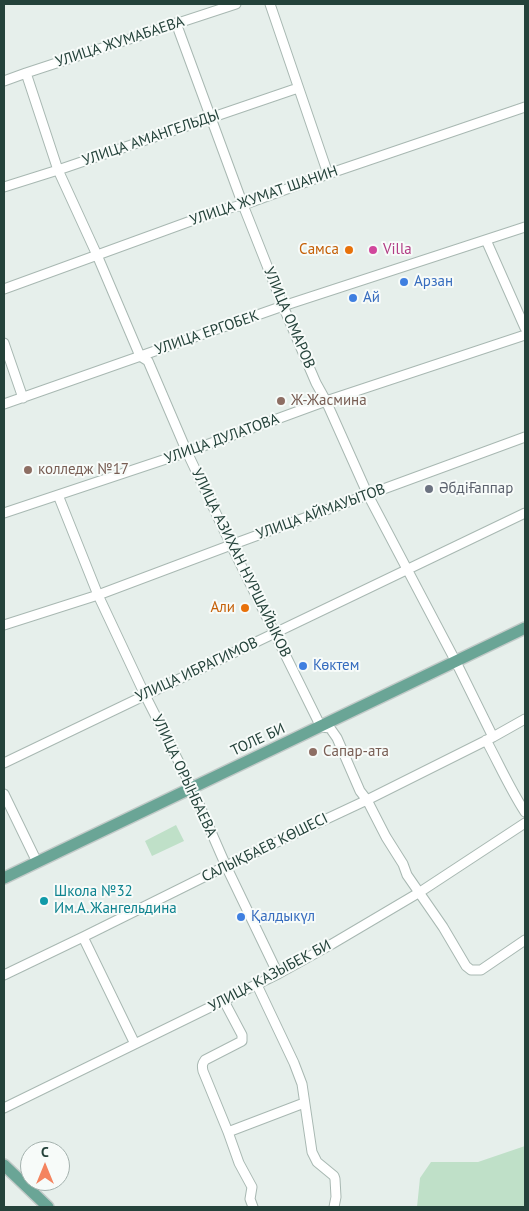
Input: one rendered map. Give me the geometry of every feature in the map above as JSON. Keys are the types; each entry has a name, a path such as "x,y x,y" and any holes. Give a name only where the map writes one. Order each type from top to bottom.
{"main road":[{"name":"ТОЛЕ БИ","path":"4,878 525,628"},
{"path":"4,1165 48,1207"}],"street":[{"name":"УЛИЦА ЖУМАБАЕВА","path":"4,81 236,4"},
{"path":"270,4 328,174"},
{"name":"УЛИЦА ОМАРОВ","path":"176,23 243,205 316,383 368,495 456,662 500,765 512,791 525,812"},
{"name":"УЛИЦА АЗИХАН НУРШАЙЫКОВ","path":"26,73 58,170 140,356 148,361 187,452 321,727 330,728 337,738 360,791 403,864 407,875 443,927 466,966 471,970 481,970 525,940"},
{"name":"УЛИЦА АМАНГЕЛЬДЫ","path":"4,187 298,88"},
{"name":"УЛИЦА ЖУМАТ ШАНИН","path":"4,289 221,210 243,205 525,107"},
{"name":"УЛИЦА ЕРГОБЕК","path":"4,404 283,306 525,227"},
{"path":"486,240 525,328"},
{"name":"УЛИЦА ДУЛАТОВА","path":"4,513 187,452 326,401 525,335"},
{"path":"4,343 23,398"},
{"name":"УЛИЦА АЙМАУЫТОВ","path":"4,625 98,595 525,438"},
{"name":"УЛИЦА ОРЫНБАЕВА","path":"58,495 98,595 192,788 226,866 278,974"},
{"name":"УЛИЦА ИБРАГИМОВ","path":"4,763 525,512"},
{"name":"САЛЫҚБАЕВ КӨШЕСІ","path":"4,975 226,866 367,800 525,719"},
{"path":"4,794 37,862"},
{"name":"УЛИЦА КАЗЫБЕК БИ","path":"4,1108 278,974 420,892 525,823"},
{"path":"83,937 135,1044"},
{"path":"257,985 302,1084 312,1152 316,1162 334,1176 336,1197 334,1207"},
{"path":"224,1001 242,1035 242,1041 205,1060 202,1066 239,1163 252,1187 250,1199 253,1207"},
{"path":"228,1132 304,1103"}],"green space":[{"path":"176,825 184,841 152,856 145,841"},
{"path":"525,1146 525,1207 417,1207 420,1178 431,1162 478,1162"}],"place":[{"name":"Самса","path":"349,250"},
{"name":"Villa","path":"373,250"},
{"name":"Арзан","path":"404,282"},
{"name":"Ай","path":"353,298"},
{"name":"Ж-Жасмина","path":"281,401"},
{"name":"колледж №17","path":"28,470"},
{"name":"ӘбдіҒаппар","path":"429,489"},
{"name":"Али","path":"245,608"},
{"name":"Көктем","path":"303,666"},
{"name":"Сапар-ата","path":"313,752"},
{"name":"Школа №32 Им.А.Жангельдина","path":"44,901"},
{"name":"Қалдыкүл","path":"241,917"}]}
